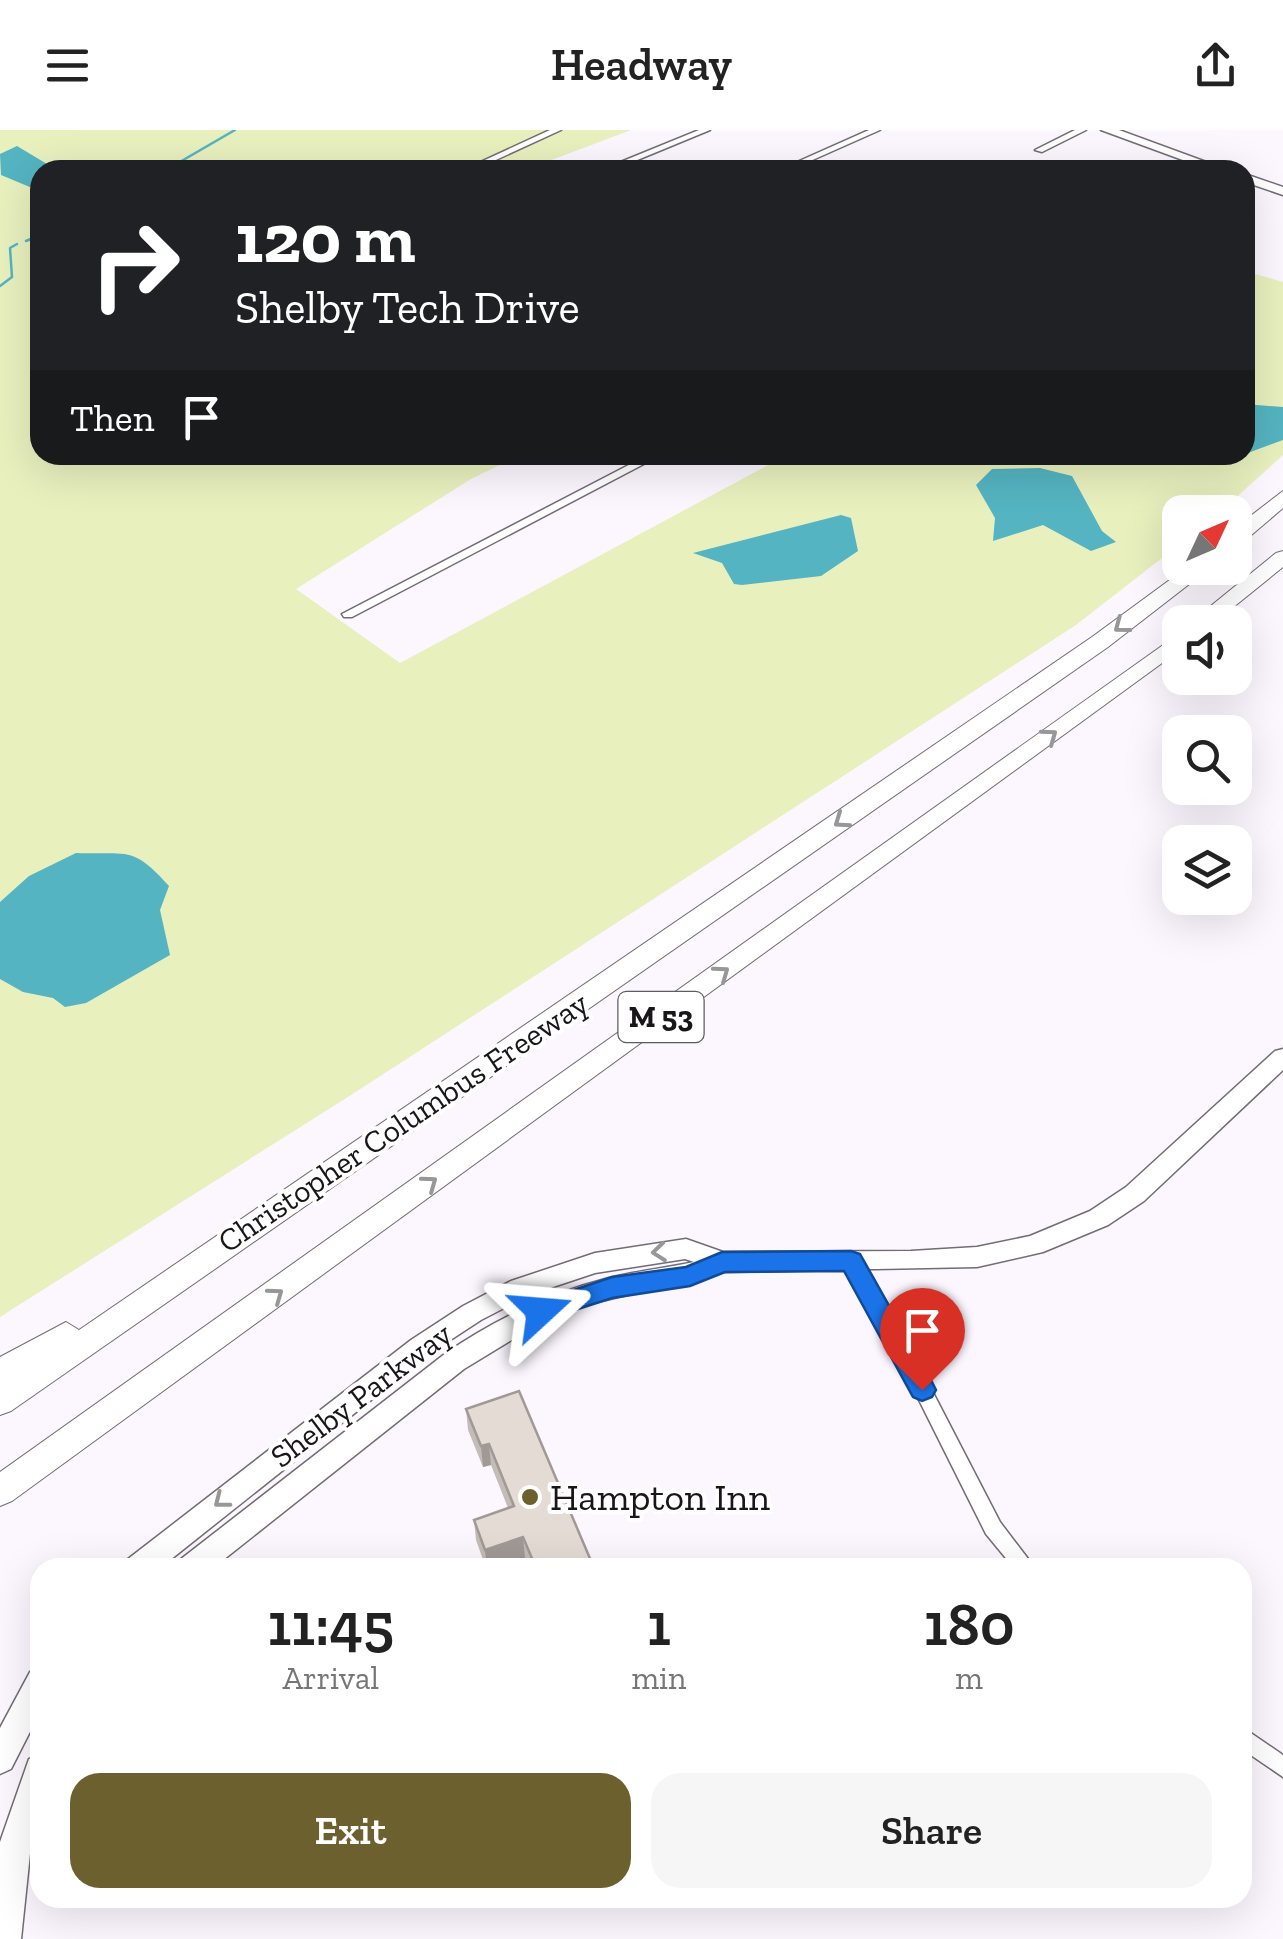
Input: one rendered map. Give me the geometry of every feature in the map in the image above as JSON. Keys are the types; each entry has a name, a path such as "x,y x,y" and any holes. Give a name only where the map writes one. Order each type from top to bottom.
{"highway":[{"path":"1252,524 1283,497"},
{"path":"1223,605 1283,557"},
{"name":"Christopher Columbus Freeway","path":"0,1401 987,721 1175,585"},
{"name":"Christopher Columbus Freeway","path":"0,1491 1162,653"},
{"path":"0,1372 211,1253"},
{"path":"0,1510 201,1348"}],"street":[{"path":"490,160 557,130"},
{"path":"506,160 530,143 570,130"},
{"path":"630,160 706,130"},
{"path":"806,160 876,130"},
{"path":"1039,150 1082,130"},
{"path":"1107,130 1191,160"},
{"path":"1255,181 1283,191"},
{"path":"348,614 637,465"},
{"name":"Shelby Parkway","path":"151,1558 384,1374 497,1299 569,1270 639,1254 686,1249 722,1262 851,1261 977,1257 1034,1245 1079,1228 1136,1194 1283,1057"},
{"path":"851,1261 905,1355 992,1528 1018,1558"},
{"name":"Shelby Parkway","path":"204,1558 456,1360 495,1334 569,1300 612,1288 690,1276 722,1262"},
{"path":"495,1334 506,1314 497,1299"},
{"path":"0,1759 30,1701"},
{"path":"1252,1744 1283,1767"},
{"path":"5,1939 16,1844 30,1801"}],"green space":[{"path":"0,130 631,130 552,160 30,160 30,465 500,465 296,589 400,663 768,465 1255,465 1255,274 1283,282 1283,455 1239,495 1162,495 1162,558 1076,625 351,1095 0,1317"}],"water":[{"path":"17,146 40,160 30,160 30,187 1,175 0,154"},
{"path":"1255,405 1283,407 1283,440 1255,450"},
{"path":"1040,468 1072,476 1102,531 1116,542 1091,551 1043,525 993,541 995,518 976,485 992,469"},
{"path":"841,515 851,518 858,551 821,576 734,584 722,563 693,553"},
{"path":"76,853 137,858 169,886 160,910 170,955 86,1003 65,1007 53,998 23,992 0,979 0,902 29,876"}],"building":[{"name":"Hampton Inn","path":"519,1391 590,1558 532,1558 523,1537 485,1550 474,1520 514,1506 489,1444 481,1446 466,1409"}],"waterway":[{"path":"183,160 235,130"},
{"path":"26,241 30,239"},
{"path":"0,286 12,277 10,248 17,244"}],"place":[{"name":"Hampton Inn","path":"530,1497"}],"route":[{"path":"541,1311 612,1288 690,1276 722,1262 851,1261 922,1390"}]}
